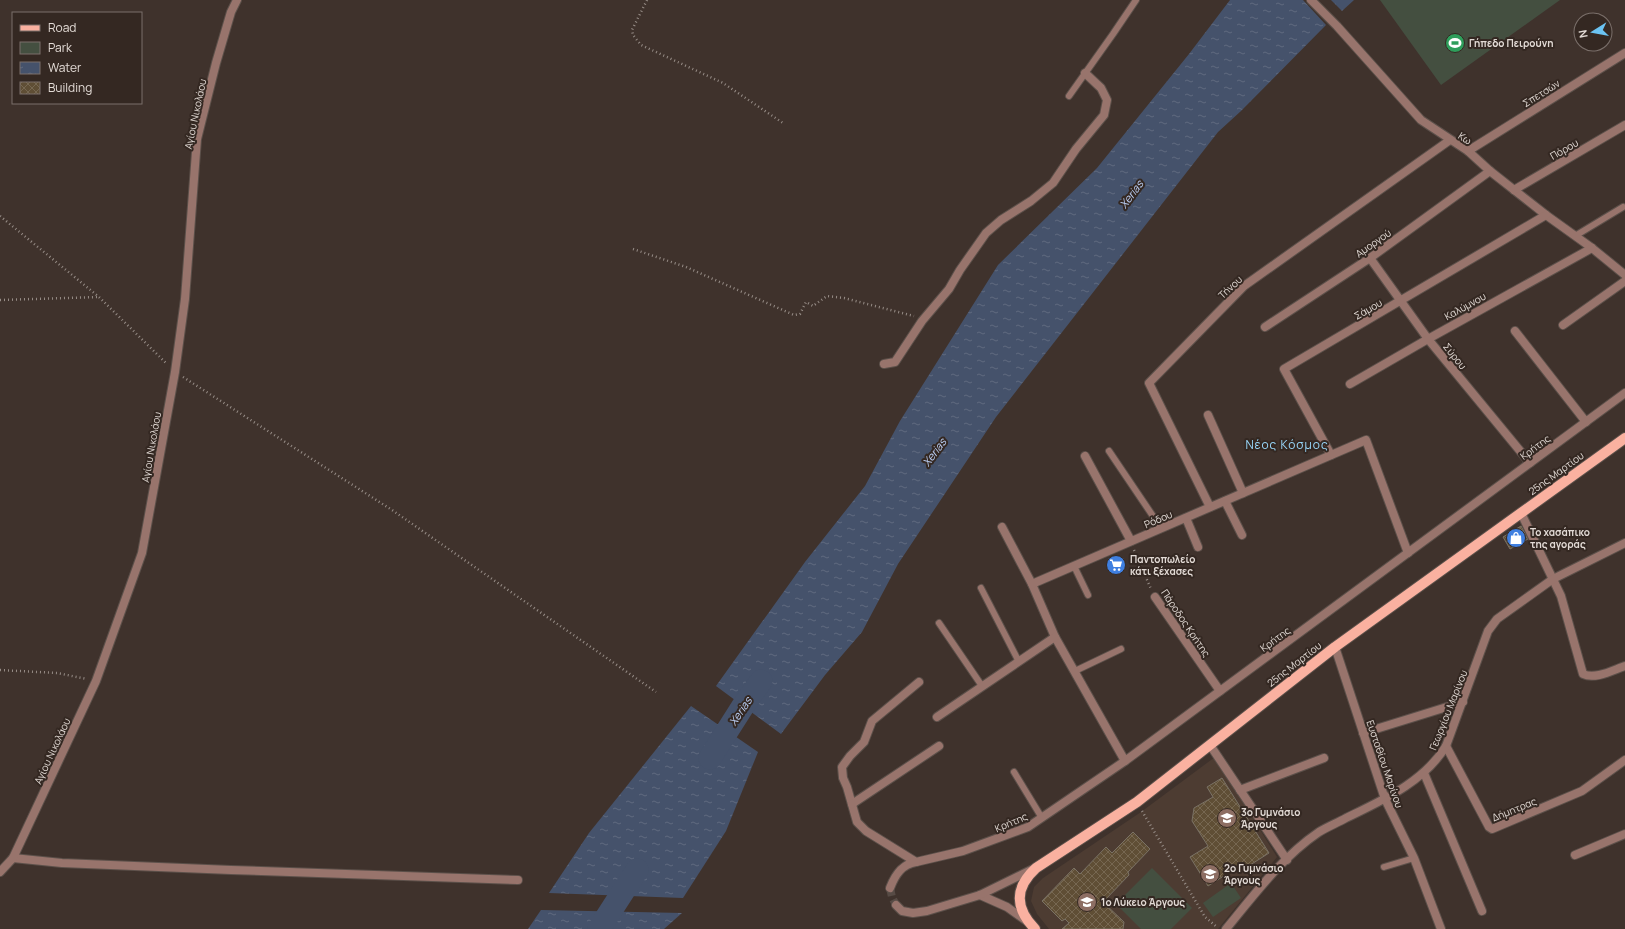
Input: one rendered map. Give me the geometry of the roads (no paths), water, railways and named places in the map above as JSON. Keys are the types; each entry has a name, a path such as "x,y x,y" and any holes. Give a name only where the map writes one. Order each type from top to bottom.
{"main road":[{"name":"25ης Μαρτίου","path":"1031,927 1022,911 1020,888 1026,877 1036,868 1137,802 1334,647 1625,438"}],"street":[{"name":"Αγίου Νικολάου","path":"0,872 13,858 96,681 142,553 175,372 185,299 197,139 216,63 237,0"},
{"name":"Κω","path":"1311,0 1337,26 1421,120 1468,151 1514,190 1592,248 1625,275"},
{"name":"Σπετσών","path":"1468,151 1625,53"},
{"path":"884,364 896,362 924,319 949,289 960,270 986,233 1001,220 1031,201 1053,183 1076,149 1104,115 1107,100 1101,88 1085,73"},
{"name":"Πόρου","path":"1514,190 1625,125"},
{"name":"Τήνου","path":"1210,507 1149,383 1244,286 1450,140"},
{"name":"Αμοργού","path":"1265,328 1370,258 1490,171"},
{"name":"Σάμου","path":"1332,455 1284,369 1546,215"},
{"name":"Καλύμνου","path":"1350,384 1592,248"},
{"name":"Σύρου","path":"1370,258 1428,339 1530,463"},
{"path":"1563,326 1625,281"},
{"path":"1515,331 1586,422"},
{"name":"Κρήτης","path":"890,888 893,879 900,869 909,863 963,851 1028,827 1042,818 1125,761 1625,393"},
{"path":"1208,415 1243,493"},
{"name":"Ρόδου","path":"1032,584 1366,440 1408,553"},
{"path":"1085,456 1131,541"},
{"path":"1225,501 1242,536"},
{"path":"1521,512 1561,596 1583,674 1588,677 1625,666"},
{"path":"1186,518 1198,548"},
{"path":"1002,527 1032,584 1055,637 1125,761"},
{"name":"Γεωργίου Μαρίνου","path":"1226,929 1278,867 1319,832 1385,799 1424,773 1437,760 1446,746 1488,631 1497,619 1553,579 1625,542"},
{"name":"Πάροδος Κρήτης","path":"1155,597 1220,691"},
{"path":"937,717 1055,637"},
{"name":"Ευσταθίου Μαρίνου","path":"1334,647 1385,799 1414,858 1441,929"},
{"path":"916,862 866,831 857,822 842,778 842,767 864,742 872,721 918,682"},
{"path":"1364,733 1463,702"},
{"path":"852,804 939,746"},
{"path":"1210,746 1286,860"},
{"name":"Δήμητρας","path":"1446,746 1489,827 1492,829 1582,790 1625,760"},
{"path":"1240,790 1324,758"},
{"path":"1424,773 1482,911"},
{"path":"1574,855 1625,834"},
{"path":"13,858 62,863 518,880"},
{"path":"896,905 902,911 913,913 927,911 980,895 1036,868"},
{"path":"980,895 1007,907 1031,927"}],"lane":[{"path":"1069,96 1136,0"},
{"path":"1575,236 1623,207"},
{"path":"1109,450 1161,528"},
{"path":"1074,566 1088,595"},
{"path":"981,588 1019,662"},
{"path":"939,623 982,686"},
{"path":"1074,671 1122,649"},
{"path":"1014,772 1042,818"},
{"path":"1384,867 1414,858"}],"water":[{"path":"1230,0 1303,0 1326,25 1241,111 1218,132 996,417 898,564 862,632 825,675 781,734 716,686 805,562 865,486 900,421 998,265 1097,168 1189,54"},
{"path":"1331,0 1354,0 1342,11"},
{"path":"691,706 758,752 726,831 683,898 549,893 589,833"},
{"path":"541,910 682,913 664,929 528,929"}],"waterway":[{"name":"Xerias","path":"710,758 743,706 761,681"},
{"name":"Xerias","path":"599,929 637,870"}],"tunnel":[{"path":"890,888 896,905"}],"place":[{"name":"Γήπεδο Πειρούνη","path":"1455,43"},
{"name":"Το χασάπικο της αγοράς","path":"1516,538"},
{"name":"Παντοπωλείο κάτι ξέχασες","path":"1116,565"},
{"name":"3ο Γυμνάσιο Άργους","path":"1227,818"},
{"name":"2ο Γυμνάσιο Άργους","path":"1210,874"},
{"name":"1ο Λύκειο Άργους","path":"1087,902"}],"district":[{"name":"Νέος Κόσμος","path":"1287,444"}]}
